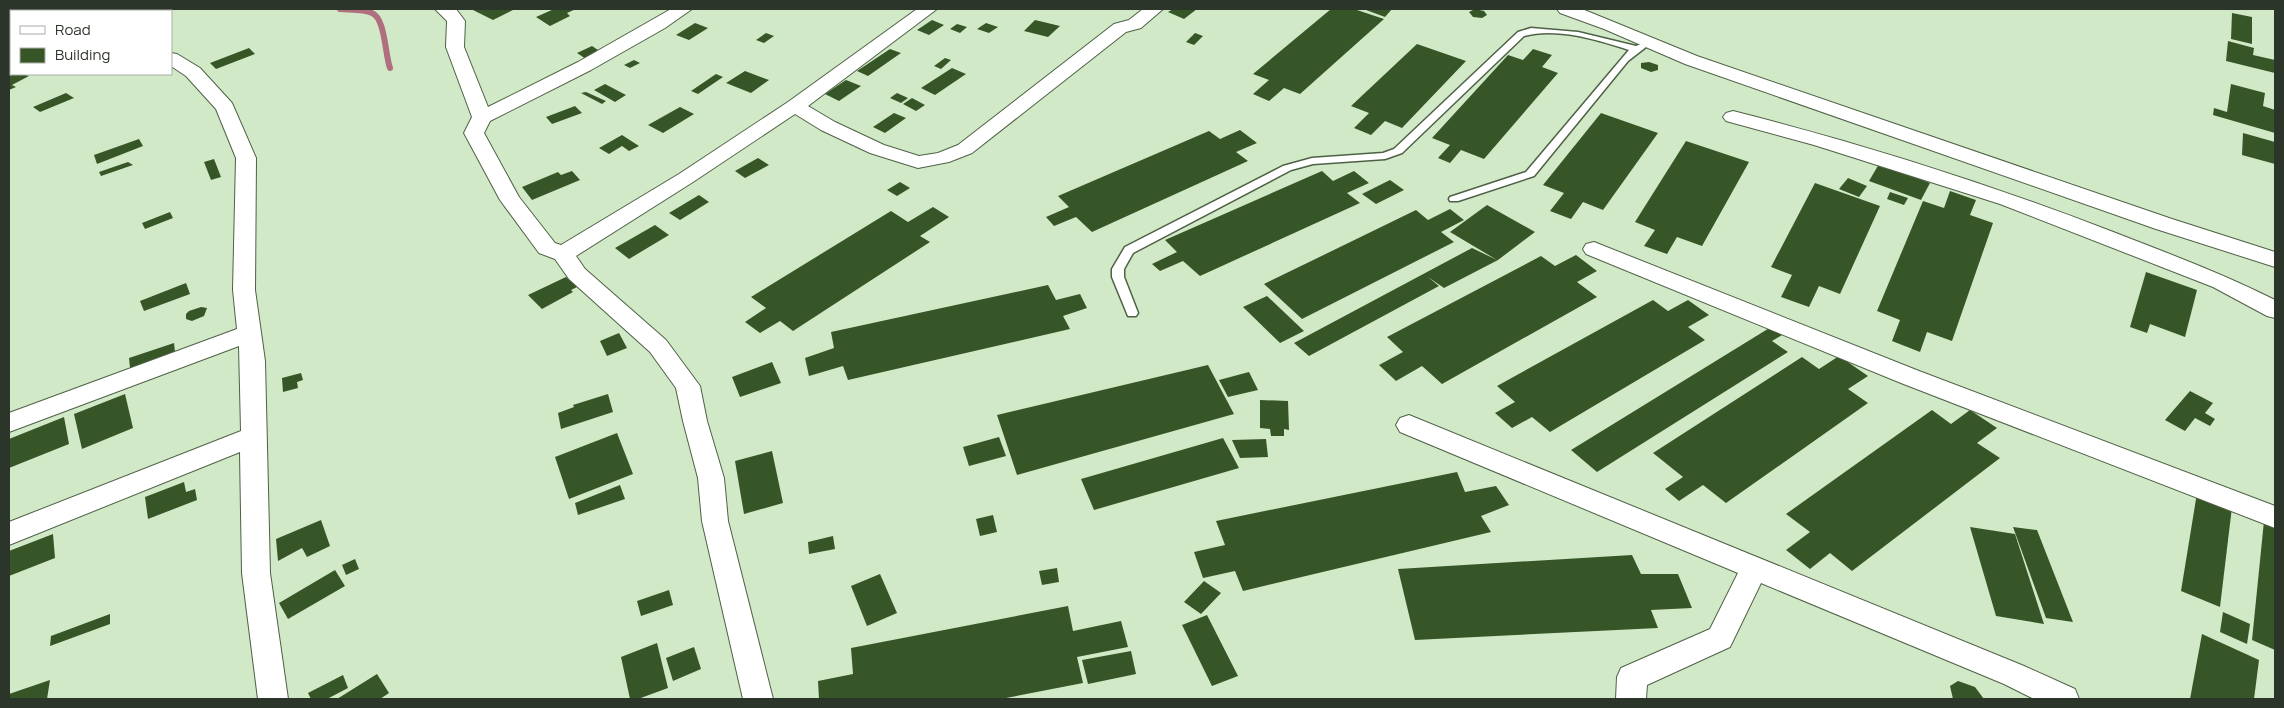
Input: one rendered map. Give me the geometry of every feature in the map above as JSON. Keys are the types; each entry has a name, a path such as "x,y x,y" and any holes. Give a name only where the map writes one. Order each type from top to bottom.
{"street":[{"path":"444,9 450,12 456,20 455,48 482,117"},
{"path":"683,9 623,46 482,117 474,133 510,200 547,248 563,254 577,274 658,346 688,386 695,421 711,478 715,521 758,699"},
{"path":"563,254 686,178 795,106 928,9"},
{"path":"795,106 828,126 877,149 918,162 942,158 965,149 1120,28 1135,24 1154,9"},
{"path":"1566,9 1610,25 1645,46 1691,60 2275,260"},
{"path":"172,59 193,72 225,107 246,158 244,290 253,370 256,572 273,699"},
{"path":"1733,117 1821,141 2007,199 2221,282 2275,310"},
{"path":"1594,249 1910,377 2275,517"},
{"path":"9,423 248,334"},
{"path":"1408,425 2014,675 2064,699"},
{"path":"9,534 254,436"},
{"path":"1631,699 1632,677 1720,638 1754,569"}],"lane":[{"path":"1132,313 1118,277 1118,269 1129,250 1287,168 1312,161 1385,156 1398,151 1521,34 1529,30 1560,32 1645,46"},
{"path":"1454,199 1530,174 1625,59 1645,46"}],"building":[{"path":"471,9 515,9 493,20"},
{"path":"554,9 576,9 567,13 570,16 550,26 536,17"},
{"path":"1173,9 1197,9 1184,19 1168,12"},
{"path":"1331,9 1354,9 1384,19 1300,94 1284,88 1269,101 1253,94 1269,80 1253,74"},
{"path":"1367,9 1392,9 1385,17"},
{"path":"1475,9 1484,11 1487,15 1482,18 1473,17 1469,12"},
{"path":"2232,13 2252,17 2252,44 2231,39"},
{"path":"932,20 944,25 929,35 917,30"},
{"path":"1035,20 1060,26 1048,37 1024,31"},
{"path":"695,23 708,28 689,40 676,35"},
{"path":"986,23 998,27 989,33 977,29"},
{"path":"957,24 967,27 960,33 950,29"},
{"path":"766,33 774,36 764,43 756,40"},
{"path":"1195,33 1203,36 1194,45 1186,42"},
{"path":"2228,41 2254,48 2253,55 2275,60 2275,73 2226,61"},
{"path":"1417,44 1466,61 1402,128 1385,121 1371,135 1354,128 1369,113 1351,106"},
{"path":"592,46 601,52 586,59 577,53"},
{"path":"249,48 255,54 216,69 210,63"},
{"path":"890,49 901,53 868,76 857,71"},
{"path":"1533,49 1552,55 1542,67 1558,73 1484,159 1461,150 1450,163 1438,158 1450,145 1432,138 1508,55 1523,60"},
{"path":"945,58 951,60 941,69 934,66"},
{"path":"634,60 640,63 630,68 624,65"},
{"path":"1649,62 1658,65 1658,70 1651,72 1641,68 1641,63"},
{"path":"952,68 966,74 935,95 921,88"},
{"path":"745,71 769,80 751,93 726,83"},
{"path":"716,74 723,77 698,94 691,91"},
{"path":"9,76 29,76 12,85 16,87 9,90"},
{"path":"846,80 861,86 839,101 825,94"},
{"path":"605,84 626,95 615,102 594,90"},
{"path":"2231,84 2265,93 2263,106 2275,110 2275,133 2213,115 2214,108 2227,112"},
{"path":"586,92 606,101 602,104 581,93"},
{"path":"66,93 74,98 40,112 33,107"},
{"path":"897,93 908,98 901,103 890,98"},
{"path":"912,98 925,105 916,111 903,104"},
{"path":"575,106 582,113 552,124 546,117"},
{"path":"680,107 694,114 663,133 648,125"},
{"path":"894,113 906,118 885,133 873,127"},
{"path":"1601,113 1658,133 1603,210 1583,202 1571,219 1550,211 1564,193 1543,185"},
{"path":"1240,130 1257,143 1236,152 1248,161 1092,232 1076,217 1054,226 1046,217 1069,207 1058,196 1209,131 1220,139"},
{"path":"2243,133 2275,142 2275,164 2242,155"},
{"path":"622,135 639,146 629,151 622,146 609,154 599,148"},
{"path":"139,139 143,146 97,164 94,155"},
{"path":"1686,141 1749,162 1702,246 1677,237 1667,254 1644,246 1655,230 1635,222"},
{"path":"758,158 769,165 745,178 735,171"},
{"path":"214,159 221,177 211,180 204,162"},
{"path":"128,162 133,165 101,176 99,172"},
{"path":"1879,164 1930,183 1921,200 1869,181"},
{"path":"572,171 580,180 532,200 522,187 558,172 561,175"},
{"path":"1322,171 1333,181 1354,171 1369,183 1347,193 1360,203 1200,276 1183,261 1160,271 1152,264 1177,252 1165,240"},
{"path":"1848,178 1867,186 1859,197 1839,189"},
{"path":"1390,180 1404,190 1376,204 1362,194"},
{"path":"900,182 910,188 897,196 887,190"},
{"path":"1815,183 1880,206 1840,294 1819,286 1809,307 1781,297 1792,275 1771,267"},
{"path":"1950,191 1976,200 1970,215 1993,223 1952,341 1927,332 1920,352 1892,341 1900,320 1877,311 1923,201 1944,208"},
{"path":"1890,192 1908,198 1904,205 1887,199"},
{"path":"699,195 709,202 680,220 669,213"},
{"path":"1487,205 1535,232 1498,260 1444,288 1428,277 1439,286 1309,356 1294,343 1472,248 1497,260 1450,232"},
{"path":"933,207 949,217 920,236 930,242 793,331 780,321 760,333 745,322 766,308 751,297 891,211 908,222"},
{"path":"1450,209 1464,220 1441,232 1454,242 1302,319 1264,284 1416,210 1428,220"},
{"path":"170,212 173,218 145,229 142,223"},
{"path":"655,225 669,235 629,259 615,248"},
{"path":"1576,255 1597,271 1577,282 1597,297 1442,384 1422,366 1396,381 1379,365 1403,352 1387,337 1541,256 1555,266"},
{"path":"2146,272 2197,290 2185,337 2150,324 2147,333 2130,327"},
{"path":"566,277 577,287 571,290 573,292 542,309 528,295"},
{"path":"186,283 190,294 144,311 140,301"},
{"path":"1048,285 1056,300 1080,294 1087,308 1063,316 1070,329 848,380 843,366 809,376 805,358 834,348 831,332"},
{"path":"1267,296 1304,331 1280,343 1243,307"},
{"path":"1653,300 1668,311 1688,300 1709,315 1688,327 1705,340 1550,432 1532,417 1512,428 1495,413 1515,402 1497,386"},
{"path":"201,307 207,308 204,316 192,321 186,319 186,314 189,311"},
{"path":"1771,327 1782,335 1772,341 1788,352 1597,472 1571,450"},
{"path":"619,333 627,348 607,356 600,341"},
{"path":"174,343 175,352 130,368 129,358"},
{"path":"1839,356 1868,376 1848,389 1868,403 1726,503 1703,485 1679,501 1665,489 1683,477 1653,453 1802,357 1819,369"},
{"path":"772,362 781,383 740,397 732,377"},
{"path":"1208,365 1234,414 1017,475 997,415"},
{"path":"1249,372 1258,390 1228,397 1219,380"},
{"path":"301,373 303,380 297,382 298,388 283,392 282,378"},
{"path":"2190,391 2213,403 2205,413 2215,419 2210,426 2195,418 2185,431 2165,420"},
{"path":"125,394 133,428 82,449 74,414"},
{"path":"608,394 613,412 561,429 558,413 574,407 573,405"},
{"path":"1260,400 1288,401 1289,430 1284,429 1284,436 1271,436 1270,429 1260,428"},
{"path":"1932,410 1951,424 1970,410 1997,428 1977,443 2000,458 1852,571 1830,553 1810,569 1786,550 1810,532 1786,514"},
{"path":"64,417 69,444 9,468 9,439"},
{"path":"617,433 633,474 569,499 555,457"},
{"path":"999,437 1006,456 969,466 963,447"},
{"path":"1223,438 1239,468 1094,510 1081,479"},
{"path":"1266,439 1268,457 1240,458 1232,440"},
{"path":"772,451 783,503 744,514 735,461"},
{"path":"1457,472 1465,492 1496,486 1509,505 1481,516 1491,532 1243,591 1235,571 1203,578 1194,552 1225,545 1216,521"},
{"path":"184,482 186,492 195,489 197,500 148,519 145,497"},
{"path":"620,485 625,499 578,515 575,503"},
{"path":"2197,493 2232,507 2220,607 2181,591"},
{"path":"993,515 997,532 980,536 976,519"},
{"path":"321,520 330,546 307,557 302,548 278,561 276,539"},
{"path":"2264,521 2275,526 2275,650 2252,640"},
{"path":"1970,527 2015,534 2044,624 1996,616"},
{"path":"2013,527 2037,530 2073,622 2046,618"},
{"path":"53,534 55,558 9,576 9,551"},
{"path":"833,536 835,549 809,554 808,542"},
{"path":"1632,555 1641,574 1678,574 1692,608 1651,610 1658,628 1415,640 1398,569"},
{"path":"355,559 359,569 346,575 342,565"},
{"path":"1057,568 1059,582 1042,585 1039,571"},
{"path":"335,570 345,586 288,619 279,603"},
{"path":"880,574 897,613 867,626 851,586"},
{"path":"1204,581 1221,593 1201,614 1184,602"},
{"path":"669,590 673,605 641,616 637,601"},
{"path":"1068,606 1073,631 1121,621 1128,647 1077,657 1083,683 1001,699 819,699 818,681 853,674 851,648"},
{"path":"2223,612 2250,624 2247,644 2220,632"},
{"path":"110,614 110,624 50,646 51,636"},
{"path":"1207,615 1238,676 1212,686 1182,625"},
{"path":"2202,634 2259,660 2254,699 2190,699"},
{"path":"657,643 668,688 638,699 630,699 621,657"},
{"path":"694,647 701,669 673,681 666,658"},
{"path":"1131,651 1136,674 1088,684 1082,660"},
{"path":"377,674 389,693 380,699 337,699"},
{"path":"343,675 348,688 327,699 311,699 308,693"},
{"path":"50,680 47,699 9,699 9,694"},
{"path":"1958,681 1975,687 1984,699 1953,699 1950,686"}],"waterway":[{"path":"340,9 365,11 376,16 382,29 390,68"}]}
